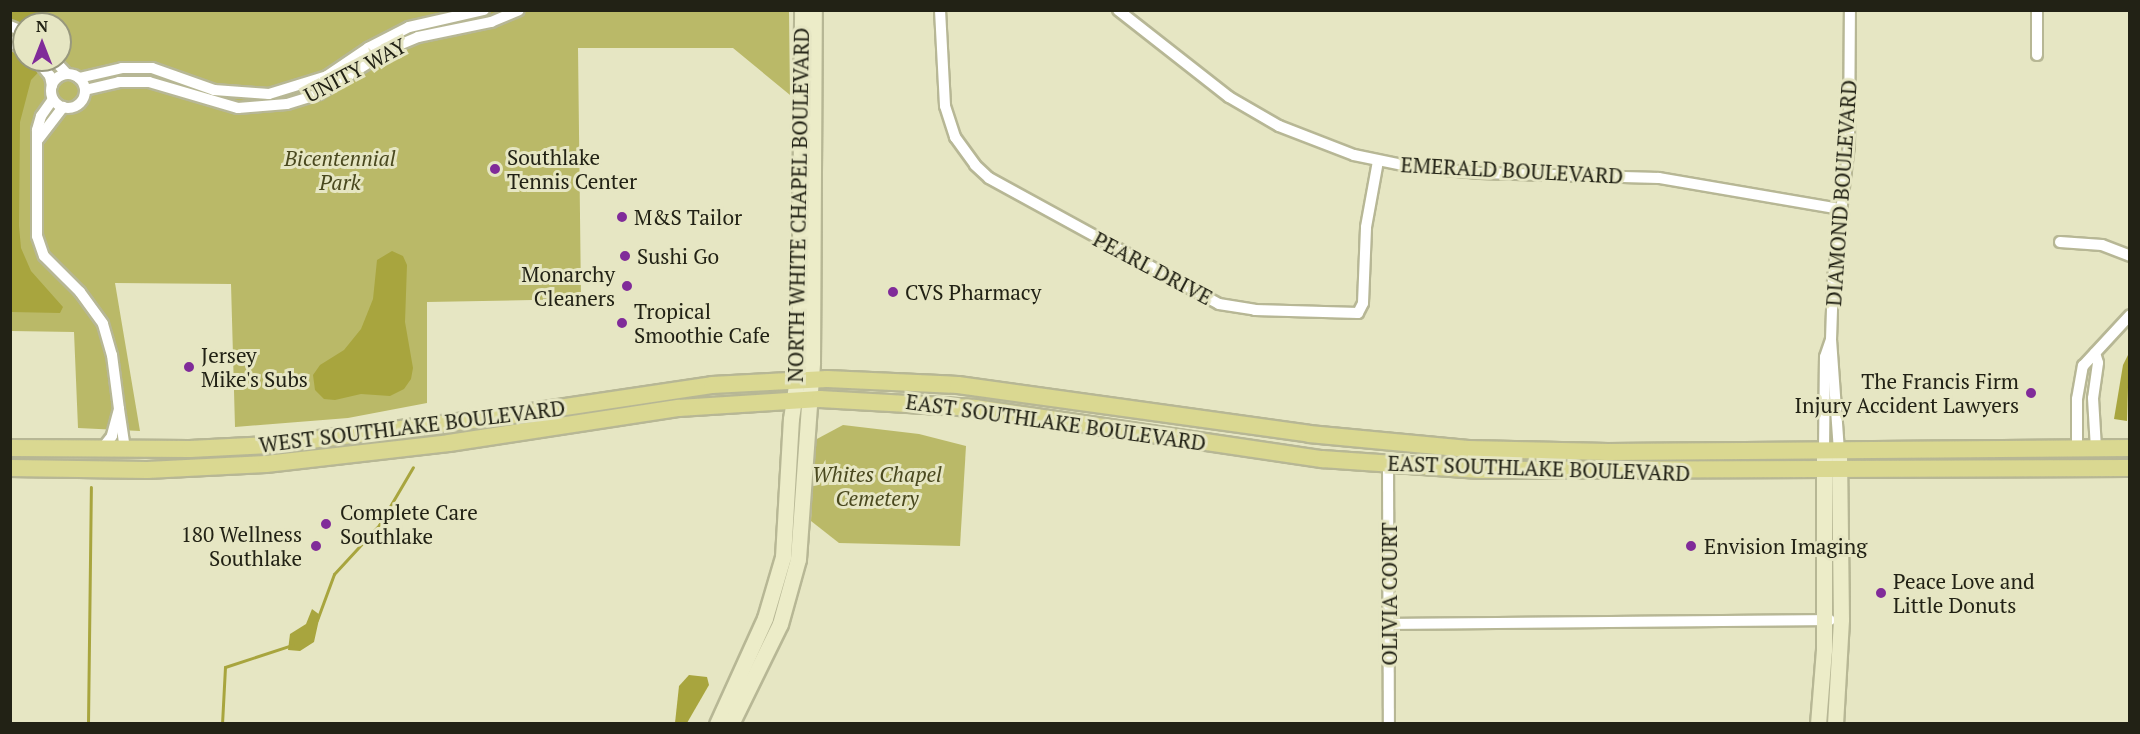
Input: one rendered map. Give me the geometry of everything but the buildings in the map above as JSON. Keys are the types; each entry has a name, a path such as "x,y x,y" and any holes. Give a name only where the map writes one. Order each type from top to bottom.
{"main road":[{"name":"NORTH WHITE CHAPEL BOULEVARD","path":"802,10 799,365 803,379"},
{"name":"NORTH WHITE CHAPEL BOULEVARD","path":"801,399 815,263 814,10"},
{"name":"EAST SOUTHLAKE BOULEVARD","path":"803,379 903,381 1046,396 1309,434 1468,449 1831,451 2130,448"},
{"name":"WEST SOUTHLAKE BOULEVARD","path":"10,448 101,450 272,445 505,416 689,387 803,379"},
{"path":"1041,417 1046,396"},
{"name":"EAST SOUTHLAKE BOULEVARD","path":"801,399 930,403 1041,417 1322,459 1388,464 1575,472 2130,468"},
{"name":"WEST SOUTHLAKE BOULEVARD","path":"10,468 147,470 350,456 679,408 801,399"},
{"path":"717,723 780,577 801,399"},
{"path":"731,723 772,641 795,581 801,399"},
{"path":"147,470 156,459 188,455 201,448"},
{"path":"38,468 106,460 125,449"},
{"path":"1388,464 1407,452 1468,449"},
{"path":"1831,451 1841,619 1835,723"},
{"path":"1818,723 1832,471"}],"street":[{"name":"UNITY WAY","path":"79,78 106,70 152,68 214,90 269,94 327,76 368,48 410,27 484,10"},
{"name":"UNITY WAY","path":"85,90 119,82 149,82 238,108 287,104 319,94 392,48 418,37 491,22 519,10"},
{"name":"PEARL DRIVE","path":"940,10 945,106 955,137 975,165 989,178 1219,304 1255,310 1358,312 1363,303 1366,227 1378,161"},
{"name":"EMERALD BOULEVARD","path":"1119,10 1229,97 1262,117 1327,146 1378,161 1480,173 1659,178 1840,209"},
{"name":"DIAMOND BOULEVARD","path":"1831,451 1831,340 1840,209 1849,144 1850,10"},
{"path":"2037,10 2037,55"},
{"path":"45,72 52,86 53,99 41,116 36,142 37,236 44,256 80,292 103,324 112,355 125,449"},
{"path":"52,86 67,74 79,78 85,90 76,106 63,107 53,99"},
{"path":"36,142 63,107"},
{"path":"2060,242 2102,244 2130,256"},
{"path":"2078,449 2079,381 2083,366 2130,315"},
{"path":"2095,353 2098,363 2093,398 2096,448"},
{"path":"101,450 111,436 119,409"},
{"name":"OLIVIA COURT","path":"1388,464 1389,723"},
{"path":"1389,624 1841,619"}],"green space":[{"name":"Bicentennial Park","path":"11,11 789,11 790,95 733,48 578,48 581,299 427,302 427,403 348,418 235,427 231,284 115,283 140,431 78,428 74,332 11,331"},
{"name":"Whites Chapel Cemetery","path":"843,425 919,434 966,446 960,546 839,543 811,521 815,440"}],"shaded area":[{"path":"10,11 39,11 12,12 12,72 39,72 31,80 20,122 19,226 21,248 31,271 63,307 60,313 11,312"},
{"path":"392,251 403,256 407,265 405,322 413,368 411,379 404,389 390,396 361,394 335,400 324,399 315,390 313,375 320,365 344,350 361,329 373,299 377,260"},
{"path":"2129,353 2127,421 2114,419 2123,365"},
{"path":"312,609 320,615 314,642 300,651 288,650 290,634 306,624"},
{"path":"689,675 707,677 709,685 687,723 675,723 679,686"}],"waterway":[{"path":"317,620 334,574 379,525 413,467"},
{"path":"88,724 91,487"},
{"path":"222,724 225,667 292,645"}],"place":[{"name":"Southlake Tennis Center","path":"495,169"},
{"name":"M&S Tailor","path":"622,217"},
{"name":"Sushi Go","path":"625,256"},
{"name":"Monarchy Cleaners","path":"627,286"},
{"name":"CVS Pharmacy","path":"893,292"},
{"name":"Tropical Smoothie Cafe","path":"622,323"},
{"name":"Jersey Mike's Subs","path":"189,367"},
{"name":"The Francis Firm Injury Accident Lawyers","path":"2031,393"},
{"name":"Complete Care Southlake","path":"326,524"},
{"name":"180 Wellness Southlake","path":"316,546"},
{"name":"Envision Imaging","path":"1691,546"},
{"name":"Peace Love and Little Donuts","path":"1881,593"}]}
